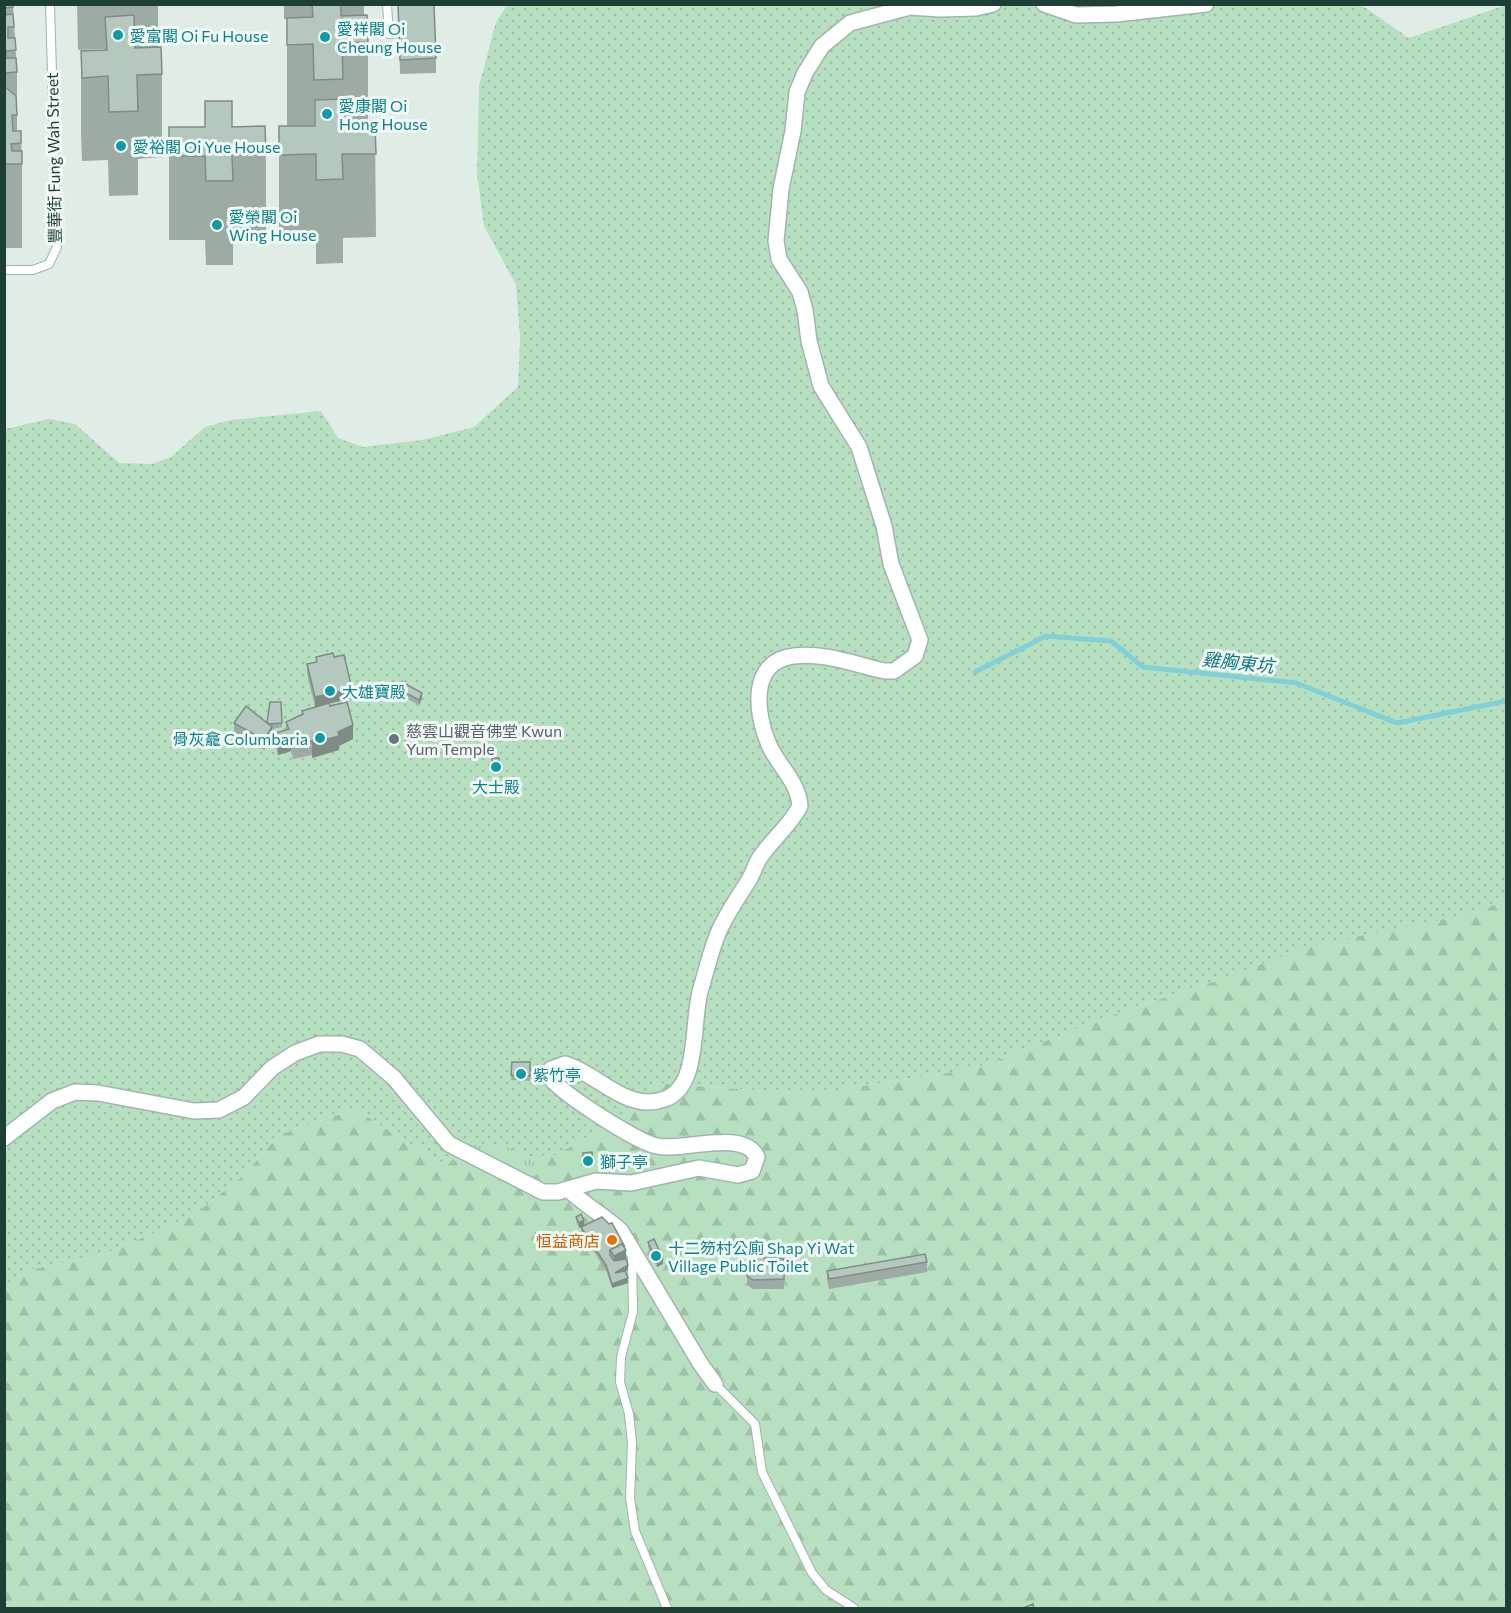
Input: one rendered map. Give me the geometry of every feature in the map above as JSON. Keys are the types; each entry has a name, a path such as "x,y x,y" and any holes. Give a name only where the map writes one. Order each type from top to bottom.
{"street":[{"path":"4,1138 52,1101 75,1092 98,1093 194,1111 219,1110 244,1097 272,1068 295,1053 319,1044 342,1044 360,1049 394,1078 449,1144 543,1192 558,1192 596,1180 632,1183 699,1168 747,1175 756,1166 757,1157 746,1144 712,1142 666,1147 644,1141 562,1091 549,1076 552,1069 565,1064 613,1092 645,1102 666,1099 680,1090 686,1081 689,1066 699,992 719,930 758,860 780,831 793,820 800,806 795,783 770,748 760,722 758,687 770,668 793,656 822,657 894,671 915,656 920,640 891,564 884,526 859,447 821,386 800,292 779,259 776,241 781,189 793,131 797,92 822,46 850,23 888,11 910,7 940,9 993,4"},
{"path":"1044,4 1076,15 1116,14 1206,4"},
{"path":"568,1189 580,1202 608,1218 621,1231 715,1384"}],"lane":[{"name":"豐華街 Fung Wah Street","path":"4,270 33,270 49,264 57,248 50,4"},
{"path":"387,4 389,34 399,33"},
{"path":"632,1250 633,1312 621,1357 620,1382 629,1414 632,1443 630,1498 635,1531 667,1608"},
{"path":"715,1384 755,1424 762,1472 812,1573 826,1590 854,1608"}],"green space":[{"path":"1360,4 1409,38 1506,5 1506,901 1470,914 1216,981 1124,1011 973,1069 811,1094 653,1083 628,1114 556,1155 439,1162 355,1109 279,1135 244,1175 193,1216 105,1254 29,1270 5,1292 5,429 49,419 75,424 119,463 152,464 171,457 205,427 231,420 321,411 338,438 363,447 422,440 474,427 518,387 520,338 516,285 484,226 477,174 479,86 496,22 507,5"},
{"path":"1506,901 1506,1608 5,1608 5,1292 29,1270 105,1254 193,1216 244,1175 279,1135 355,1109 439,1162 556,1155 628,1114 653,1083 811,1094 973,1069 1124,1011 1216,981 1310,946 1470,914"},
{"path":"465,1140 487,1149 488,1143 517,1151 536,1164 541,1171 535,1176 459,1143"}],"building":[{"path":"4,4 13,4 13,7 4,8"},
{"path":"312,4 341,4 341,16 367,15 368,42 342,43 343,79 314,80 313,44 287,45 287,18 313,17"},
{"path":"398,4 434,4 436,58 400,60"},
{"path":"13,14 14,27 8,27 8,38 15,38 16,50 6,51 6,58 16,58 17,72 6,73 4,82 4,15"},
{"path":"134,15 135,48 161,47 162,74 137,75 138,111 109,112 108,76 82,78 81,51 107,50 105,17"},
{"path":"4,86 16,96 17,115 12,115 13,131 21,131 21,143 11,144 12,151 22,151 22,164 4,164"},
{"path":"342,99 342,125 375,125 376,154 342,154 343,179 316,180 316,154 279,155 279,126 315,126 315,100"},
{"path":"205,101 232,101 232,127 265,126 266,155 232,155 233,181 206,181 205,156 169,156 169,127 205,127"},
{"path":"333,653 334,657 344,655 352,689 315,697 307,664 317,662 316,657"},
{"path":"402,682 422,693 419,700 398,689"},
{"path":"270,702 281,702 282,723 269,724 267,722"},
{"path":"347,702 353,725 338,732 339,736 312,743 312,741 293,744 291,737 278,741 276,733 289,729 286,722 303,714 302,711 329,703 330,706"},
{"path":"246,706 272,727 264,740 234,723"},
{"path":"492,758 499,758 499,766 493,767"},
{"name":"紫竹亭","path":"512,1062 530,1062 530,1076 511,1075"},
{"path":"592,1152 593,1160 587,1163 583,1161 583,1153"},
{"path":"581,1214 584,1220 579,1223 576,1217"},
{"path":"602,1217 609,1224 612,1223 625,1247 622,1244 610,1250 610,1255 614,1261 626,1259 628,1265 615,1273 625,1271 628,1278 612,1284 606,1265 581,1227"},
{"path":"654,1239 663,1259 657,1262 648,1242"},
{"path":"622,1244 626,1250 614,1256 610,1250"},
{"path":"763,1252 764,1258 784,1259 784,1279 753,1280 747,1276 748,1265 752,1263 750,1256"},
{"path":"925,1254 927,1262 829,1279 827,1271"}],"waterway":[{"name":"雞胸東坑","path":"975,672 1046,636 1111,641 1143,667 1296,683 1397,723 1506,701"}],"place":[{"name":"愛富閣 Oi Fu House","path":"118,35"},
{"name":"愛祥閣 Oi Cheung House","path":"325,37"},
{"name":"愛康閣 Oi Hong House","path":"327,114"},
{"name":"愛裕閣 Oi Yue House","path":"121,146"},
{"name":"愛榮閣 Oi Wing House","path":"217,225"},
{"name":"大雄寶殿","path":"330,691"},
{"name":"骨灰龕 Columbaria","path":"320,738"},
{"name":"慈雲山觀音佛堂 Kwun Yum Temple","path":"394,739"},
{"name":"大士殿","path":"496,767"},
{"name":"紫竹亭","path":"521,1074"},
{"name":"獅子亭","path":"588,1161"},
{"name":"恒益商店","path":"612,1240"},
{"name":"十二笏村公廁 Shap Yi Wat Village Public Toilet","path":"656,1256"}]}
